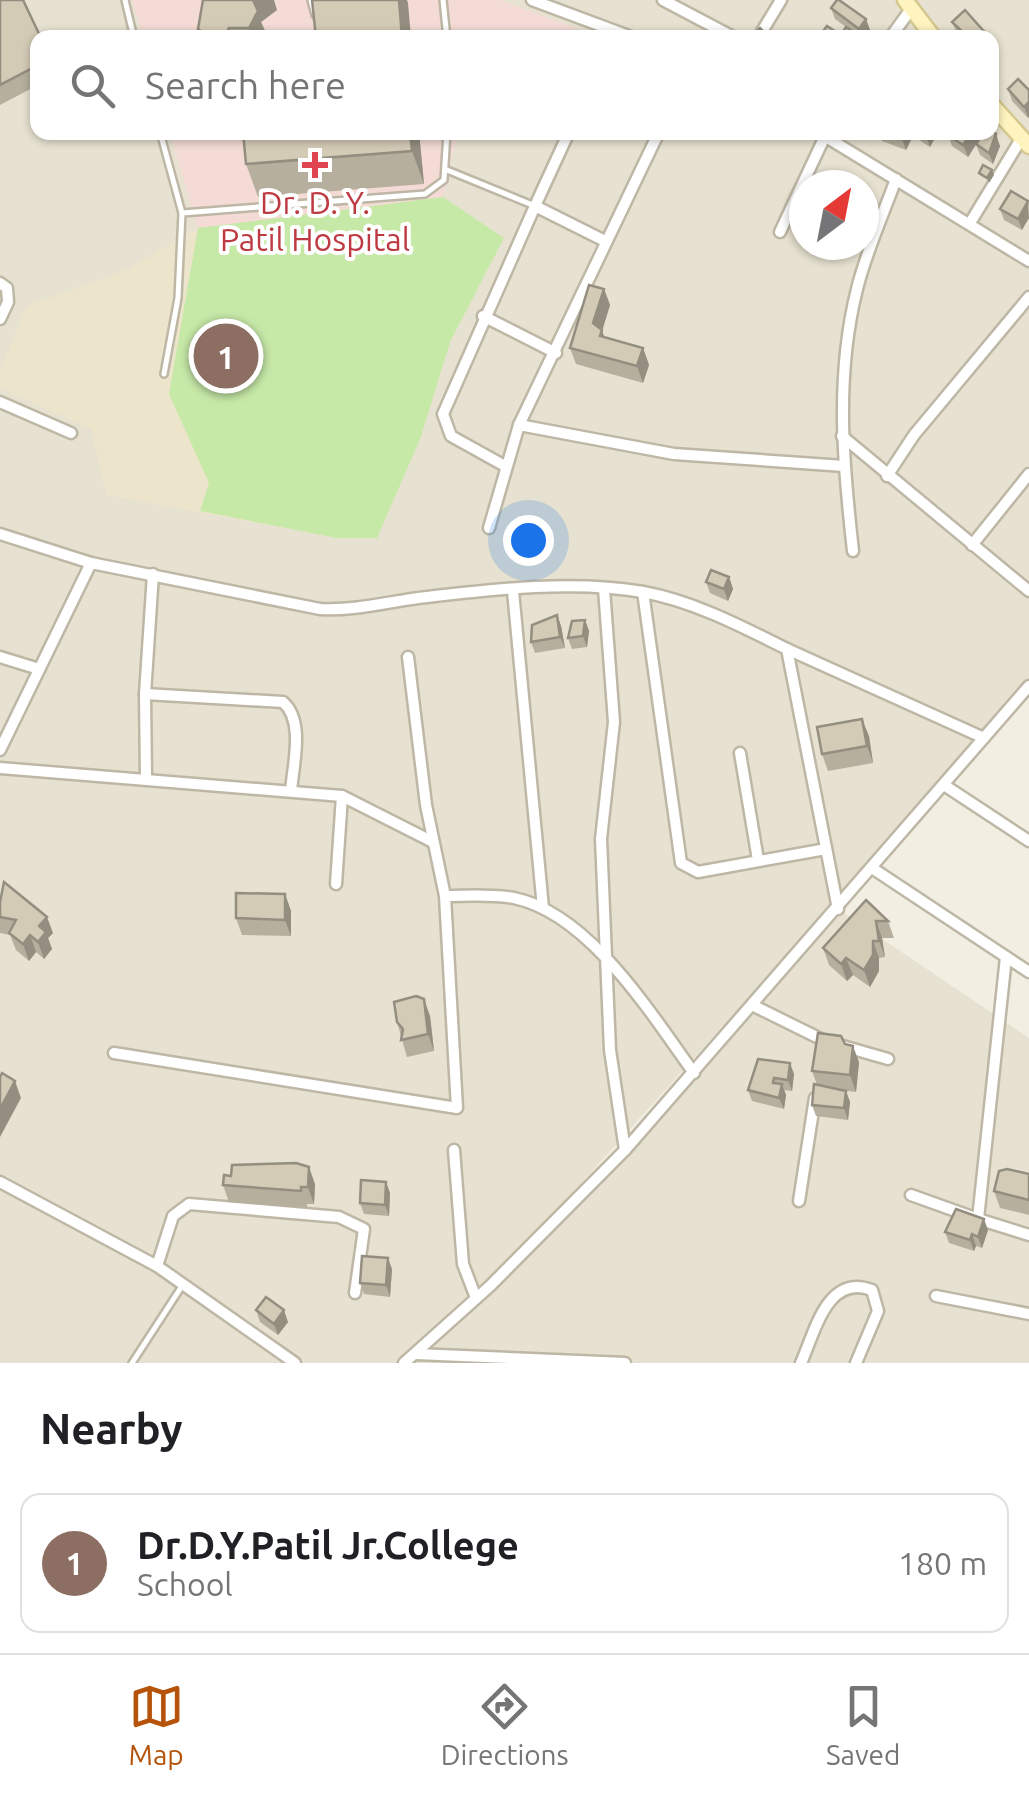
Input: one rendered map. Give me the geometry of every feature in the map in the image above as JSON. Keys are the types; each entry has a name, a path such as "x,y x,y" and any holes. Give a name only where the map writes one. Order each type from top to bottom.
{"street":[{"path":"532,0 606,30"},
{"path":"664,0 720,30"},
{"path":"763,30 781,0"},
{"path":"894,30 908,5 928,30"},
{"path":"970,223 1025,142 999,113"},
{"path":"505,466 461,443 444,425 447,399 565,140"},
{"path":"489,528 519,425 655,140"},
{"path":"780,232 820,140"},
{"path":"833,140 1029,261"},
{"path":"853,551 842,436 846,349 857,287 896,179"},
{"path":"535,206 605,241"},
{"path":"0,283 7,288 8,302 0,319"},
{"path":"887,476 914,435 1029,297"},
{"path":"483,316 556,353"},
{"path":"0,402 71,433"},
{"path":"519,425 674,454 844,466"},
{"path":"842,436 1029,591"},
{"path":"972,545 1029,474"},
{"path":"0,534 91,562 320,608 356,610 429,596 513,591 644,592 727,619 984,738"},
{"path":"0,750 91,562"},
{"path":"146,779 145,694 153,574"},
{"path":"604,589 614,722 601,839 610,1050 625,1150"},
{"path":"513,591 543,908"},
{"path":"644,592 681,864 698,872 826,849"},
{"path":"786,649 838,909"},
{"path":"0,657 40,669"},
{"path":"114,1052 457,1108 445,896 433,842 408,657"},
{"path":"404,1363 476,1298 625,1150 1029,686"},
{"path":"145,694 283,702 292,709 296,726 290,791"},
{"path":"740,753 758,860"},
{"path":"0,768 342,796 433,842"},
{"path":"944,784 1029,841"},
{"path":"336,884 342,796"},
{"path":"872,868 1029,972"},
{"path":"445,896 492,895 543,908 608,962 694,1073"},
{"path":"978,1218 1006,957"},
{"path":"754,1006 825,1040 888,1059"},
{"path":"822,1058 825,1040"},
{"path":"798,1200 819,1076"},
{"path":"454,1150 463,1264 476,1298"},
{"path":"0,1182 157,1266 295,1363"},
{"path":"910,1195 1029,1235"},
{"path":"157,1266 173,1216 190,1204 339,1217 364,1228 355,1293"},
{"path":"801,1363 831,1298 842,1288 860,1286 872,1290 878,1310 856,1363"},
{"path":"936,1296 1029,1314"},
{"path":"414,1354 626,1363"}],"lane":[{"path":"124,0 132,30"},
{"path":"311,0 316,26"},
{"path":"443,0 446,30"},
{"path":"162,140 182,213 178,298 164,374"},
{"path":"182,213 425,194 440,186 446,170 446,140"},
{"path":"446,170 535,206"},
{"path":"132,1363 183,1286"}],"shaded area":[{"path":"0,0 1029,0 1029,686 512,1260 594,1179 838,909 1029,1038 1029,1363 0,1363"},
{"path":"132,0 500,0 581,30 141,30"},
{"name":"Dr. D. Y. Patil Hospital","path":"172,140 456,140 443,197 198,228"},
{"path":"443,197 504,238 450,342 421,437 377,538 337,538 107,495 91,429 0,388 0,370 27,306 124,271 198,228"}],"green space":[{"path":"443,197 504,238 450,342 421,437 377,538 337,538 200,511 209,483 169,394 198,228"}],"building":[{"path":"0,0 23,0 37,30 30,30 30,69 0,85"},
{"path":"203,0 253,0 258,11 249,28 198,29"},
{"path":"312,0 399,0 401,30 315,30"},
{"path":"837,0 866,19 859,29 831,8"},
{"path":"965,10 982,30 960,30 952,22"},
{"path":"1018,79 1029,90 1029,102 1024,107 1008,89"},
{"path":"244,140 411,140 412,151 246,164"},
{"path":"979,140 994,140 989,153 976,144"},
{"path":"983,165 992,170 987,178 979,173"},
{"path":"1011,191 1028,201 1018,219 1000,209"},
{"path":"589,285 604,289 593,323 602,330 600,336 643,348 637,366 570,348"},
{"path":"711,570 729,577 724,589 706,582"},
{"path":"557,615 560,637 531,642 532,625"},
{"path":"585,620 583,636 568,638 572,621"},
{"path":"862,719 867,746 822,754 817,727"},
{"path":"4,882 47,917 39,926 46,932 38,942 30,935 23,944 9,933 16,920 0,917"},
{"path":"236,893 285,894 285,920 236,918"},
{"path":"866,900 888,921 876,921 879,941 873,941 873,955 864,970 846,958 841,964 823,948"},
{"path":"416,996 424,999 428,1034 401,1040 403,1029 397,1022 394,1002"},
{"path":"818,1033 841,1036 845,1044 853,1046 850,1075 812,1071"},
{"path":"758,1059 790,1063 788,1080 774,1078 773,1083 782,1084 779,1098 748,1090"},
{"path":"2,1073 15,1081 0,1109 0,1077"},
{"path":"814,1084 846,1091 844,1108 812,1105"},
{"path":"296,1163 309,1167 308,1187 301,1187 301,1191 223,1185 224,1175 231,1176 232,1165"},
{"path":"999,1171 1029,1174 1029,1200 994,1191"},
{"path":"361,1180 386,1182 385,1205 360,1203"},
{"path":"956,1209 984,1219 978,1237 972,1234 970,1240 945,1232"},
{"path":"362,1256 388,1258 386,1285 360,1283"},
{"path":"266,1297 284,1310 274,1324 256,1310"}],"place":[{"name":"Dr. D. Y. Patil Hospital","path":"315,165"},
{"name":"Dr.D.Y.Patil Jr.College","path":"226,356"}]}
